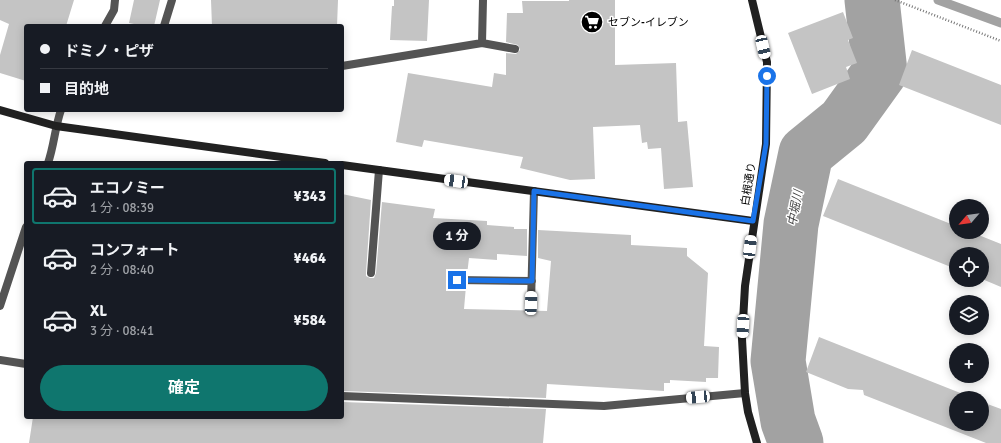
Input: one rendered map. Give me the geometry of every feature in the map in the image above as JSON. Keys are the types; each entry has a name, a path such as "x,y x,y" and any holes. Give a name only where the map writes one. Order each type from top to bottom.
{"street":[{"path":"106,24 114,10 115,0"},
{"path":"165,24 172,0"},
{"path":"482,0 482,43"},
{"name":"白根通り","path":"752,0 767,62 766,144 753,221 745,286 742,339 745,393 748,412 757,443"},
{"path":"344,66 482,43 515,49"},
{"path":"0,110 56,126 310,161"},
{"path":"49,161 60,112"},
{"path":"344,165 753,221"},
{"path":"371,273 379,170"},
{"path":"531,303 534,191"},
{"path":"0,306 24,233"},
{"path":"457,280 532,281"},
{"path":"0,360 24,364"},
{"path":"344,396 604,406 745,393"}],"path":[{"path":"895,0 1001,41"}],"building":[{"path":"0,0 74,0 67,24 24,24 24,80 0,73 0,55 9,24 0,20"},
{"path":"134,0 160,0 154,24 129,23"},
{"path":"211,0 338,0 337,24 212,24"},
{"path":"394,0 429,0 427,41 390,40 392,6 394,6"},
{"path":"615,0 615,65 676,63 678,122 687,121 693,187 664,189 661,148 648,149 647,142 642,143 640,125 593,127 595,179 570,180 520,168 523,157 424,140 422,147 396,142 408,73 492,87 494,73 506,75 506,53 516,54 520,50 518,45 506,42 507,13 523,13 522,1"},
{"path":"843,12 853,38 848,40 857,63 846,67 850,79 812,94 788,33"},
{"path":"912,50 1001,85 1001,125 899,85"},
{"path":"838,179 949,223 949,239 988,239 1001,244 1001,287 989,282 989,247 949,247 949,266 823,216"},
{"path":"344,194 371,200 366,273 366,276 370,278 374,278 376,273 382,202 435,209 433,218 487,221 487,225 514,227 514,229 527,229 527,256 497,254 497,260 469,258 467,275 457,275 453,277 452,280 454,284 466,286 464,309 547,311 551,261 538,258 538,230 631,235 631,245 687,248 687,256 708,273 704,346 719,347 718,378 706,378 706,382 670,380 670,383 664,383 664,391 547,384 546,398 344,391"},
{"path":"819,337 955,391 949,391 949,428 864,395 863,390 848,389 806,372"},
{"path":"344,402 546,409 543,443 29,443 33,419 344,419"},
{"path":"989,405 1001,409 1001,443 986,443 956,431 989,431"}],"waterway":[{"name":"中堀川","path":"796,443 788,421 778,361 791,224 806,153 844,122 880,72 872,0"},
{"path":"938,0 1001,23"}],"place":[{"name":"セブン-イレブン","path":"592,22"}],"route":[{"path":"457,280 532,281 534,191 753,221 766,144 767,76"}]}
